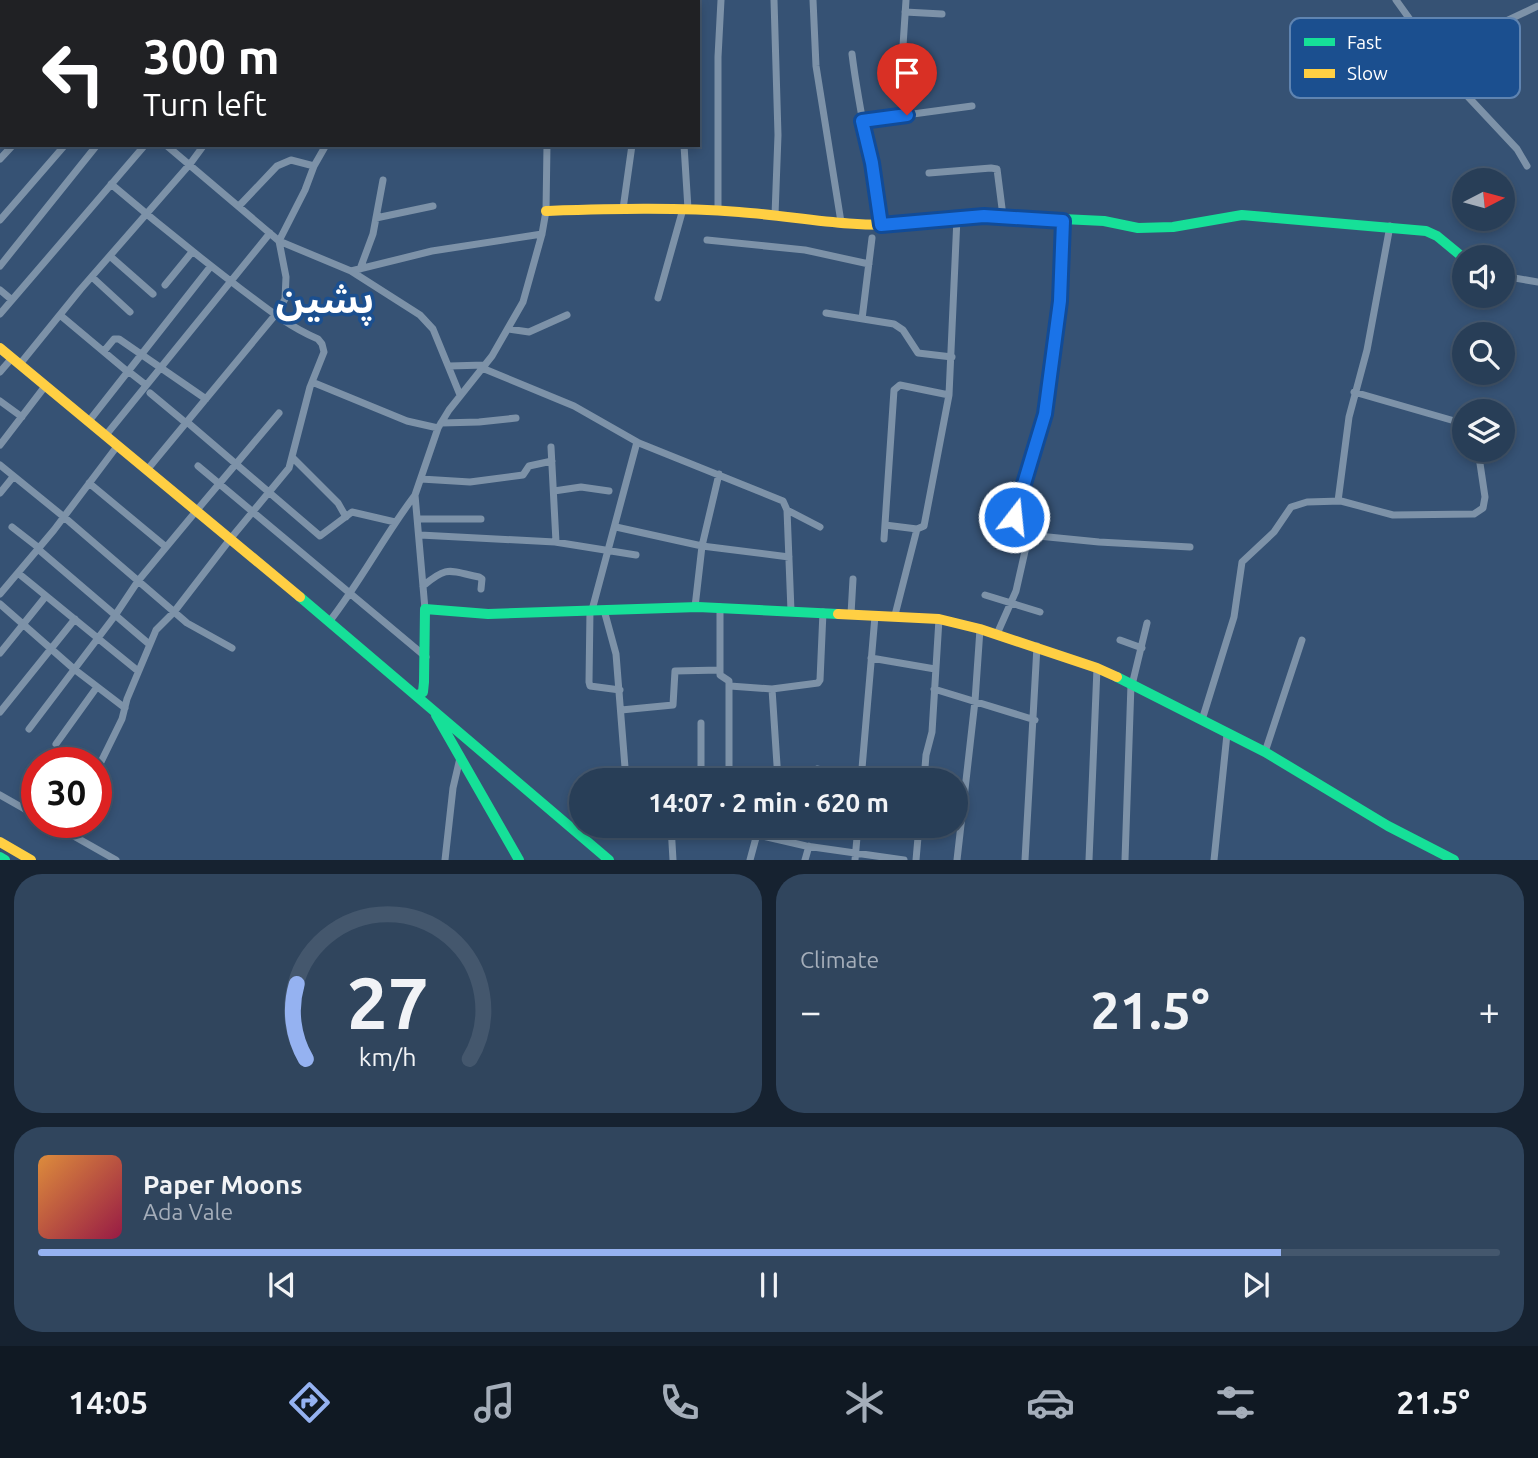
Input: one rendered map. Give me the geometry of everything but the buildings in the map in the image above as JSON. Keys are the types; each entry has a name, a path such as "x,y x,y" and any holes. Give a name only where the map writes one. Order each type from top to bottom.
{"street":[{"path":"718,211 718,57 721,0"},
{"path":"774,0 778,135 775,215"},
{"path":"813,0 816,66 841,222"},
{"path":"906,0 903,46 907,115"},
{"path":"1396,0 1409,18"},
{"path":"1512,18 1538,6"},
{"path":"905,12 942,13"},
{"path":"852,54 881,225"},
{"path":"1468,98 1517,149 1527,166"},
{"path":"862,121 972,106"},
{"path":"0,220 63,147"},
{"path":"0,266 95,147"},
{"path":"0,314 143,147"},
{"path":"169,147 279,241 351,271 420,315 433,329 460,396"},
{"path":"0,372 16,361 60,314 203,147"},
{"path":"147,470 276,314 285,299 286,277 279,241 325,147"},
{"path":"330,622 415,495 440,426 484,367 523,302 546,211 547,147"},
{"path":"623,208 632,147"},
{"path":"658,299 685,209 684,147"},
{"path":"239,206 277,166 291,160 314,166"},
{"path":"929,173 997,169 1003,216"},
{"path":"360,269 373,234 383,180"},
{"path":"108,747 122,719 138,671 156,630 174,612 289,468 312,382 323,354 322,344 192,252 111,184"},
{"path":"376,218 433,206"},
{"path":"546,211 685,209 881,225 1003,216 1104,221 1129,227 1153,228 1242,215 1426,231 1452,248"},
{"path":"885,525 917,529 924,526 949,395 957,218"},
{"path":"1063,221 1059,312 1045,414 1013,521 1014,530 1028,535 1099,542 1190,547"},
{"path":"1338,501 1342,454 1354,392 1367,350 1390,226"},
{"path":"106,435 270,233"},
{"path":"351,271 432,250 542,234"},
{"path":"862,318 872,238"},
{"path":"707,240 805,250 869,264"},
{"path":"165,285 192,252"},
{"path":"111,257 153,294"},
{"path":"89,421 211,266"},
{"path":"92,277 130,312"},
{"path":"1515,278 1538,282"},
{"path":"0,290 12,300"},
{"path":"826,313 900,326 918,353 952,357"},
{"path":"60,314 146,385"},
{"path":"508,329 529,332 566,315"},
{"path":"104,351 116,338 206,398"},
{"path":"0,348 569,820"},
{"path":"449,366 484,367 574,406 638,442 783,501 787,510 791,611"},
{"path":"312,382 369,403 407,421 440,426 516,418"},
{"path":"0,445 46,385"},
{"path":"884,539 896,386 949,395"},
{"path":"1354,392 1452,420"},
{"path":"150,393 236,462 320,536 352,513 395,522"},
{"path":"0,401 22,417"},
{"path":"29,729 138,582 279,413"},
{"path":"620,690 590,686 591,610 638,442"},
{"path":"0,594 64,517 118,445"},
{"path":"551,447 556,542"},
{"path":"293,458 338,503 346,517"},
{"path":"421,479 490,481 523,475 529,466 552,461"},
{"path":"1202,720 1234,617 1242,562 1274,532 1291,507 1307,502 1338,501 1393,515 1474,514 1483,508 1485,497 1480,462"},
{"path":"0,466 187,623 232,648"},
{"path":"198,466 426,657"},
{"path":"695,607 702,545 719,474"},
{"path":"0,493 13,477"},
{"path":"89,483 166,547"},
{"path":"554,491 581,487 609,491"},
{"path":"415,495 420,535 427,668 423,692 417,696"},
{"path":"787,510 820,527"},
{"path":"418,519 481,519"},
{"path":"12,527 149,644"},
{"path":"616,527 702,545 789,557"},
{"path":"895,615 917,529"},
{"path":"420,535 556,542 636,555"},
{"path":"998,634 1011,603 1028,535"},
{"path":"423,586 438,573 449,571 480,577 481,589"},
{"path":"18,573 138,671"},
{"path":"851,614 853,579"},
{"path":"985,595 1040,612"},
{"path":"0,653 46,596"},
{"path":"0,604 74,669 125,708"},
{"path":"425,609 488,614 720,607 939,619 1037,646 1097,668 1265,752 1388,826 1454,859"},
{"path":"720,607 720,675 729,679 730,686 729,768"},
{"path":"604,610 617,654 625,768"},
{"path":"730,686 772,689 818,683 823,612"},
{"path":"862,768 875,615"},
{"path":"1,712 3,702 52,649 75,619"},
{"path":"925,768 932,732 939,619"},
{"path":"1125,859 1132,685 1147,623"},
{"path":"957,859 975,701 980,629"},
{"path":"1120,640 1142,648"},
{"path":"1265,752 1302,640"},
{"path":"1025,859 1035,720 1037,646"},
{"path":"871,658 935,669"},
{"path":"1089,859 1097,668"},
{"path":"621,710 673,705 675,671 720,670"},
{"path":"55,744 97,687"},
{"path":"772,689 777,768"},
{"path":"934,689 1035,720"},
{"path":"434,711 519,859"},
{"path":"701,723 701,768"},
{"path":"1214,859 1227,734"},
{"path":"445,859 453,788 460,758"},
{"path":"0,796 21,807"},
{"path":"78,838 116,859"},
{"path":"589,838 609,859"},
{"path":"672,838 673,859"},
{"path":"750,859 756,838"},
{"path":"774,838 855,856 904,859"},
{"path":"855,856 857,838"},
{"path":"916,859 918,838"},
{"path":"0,842 31,859"},
{"path":"805,859 809,846"},
{"path":"0,857 5,859"}],"traffic: fast":[{"path":"904,224 999,216 1104,221 1138,228 1173,227 1242,215 1426,231 1452,248"},
{"path":"300,597 609,860"},
{"path":"417,696 423,692 424,682 425,609 488,614 698,607 838,614"},
{"path":"1117,677 1265,752 1388,826 1454,860"},
{"path":"436,715 519,860"},
{"path":"0,857 5,860"}],"traffic: slow":[{"path":"546,211 691,209 842,223 904,224"},
{"path":"0,348 300,597"},
{"path":"838,614 939,619 980,629 1117,677"},
{"path":"0,842 31,860"}],"district":[{"name":"پشین","path":"325,299"}],"route":[{"path":"907,115 862,121 872,163 881,225 984,216 1063,221 1057,334 1045,414 1014,517"}]}
